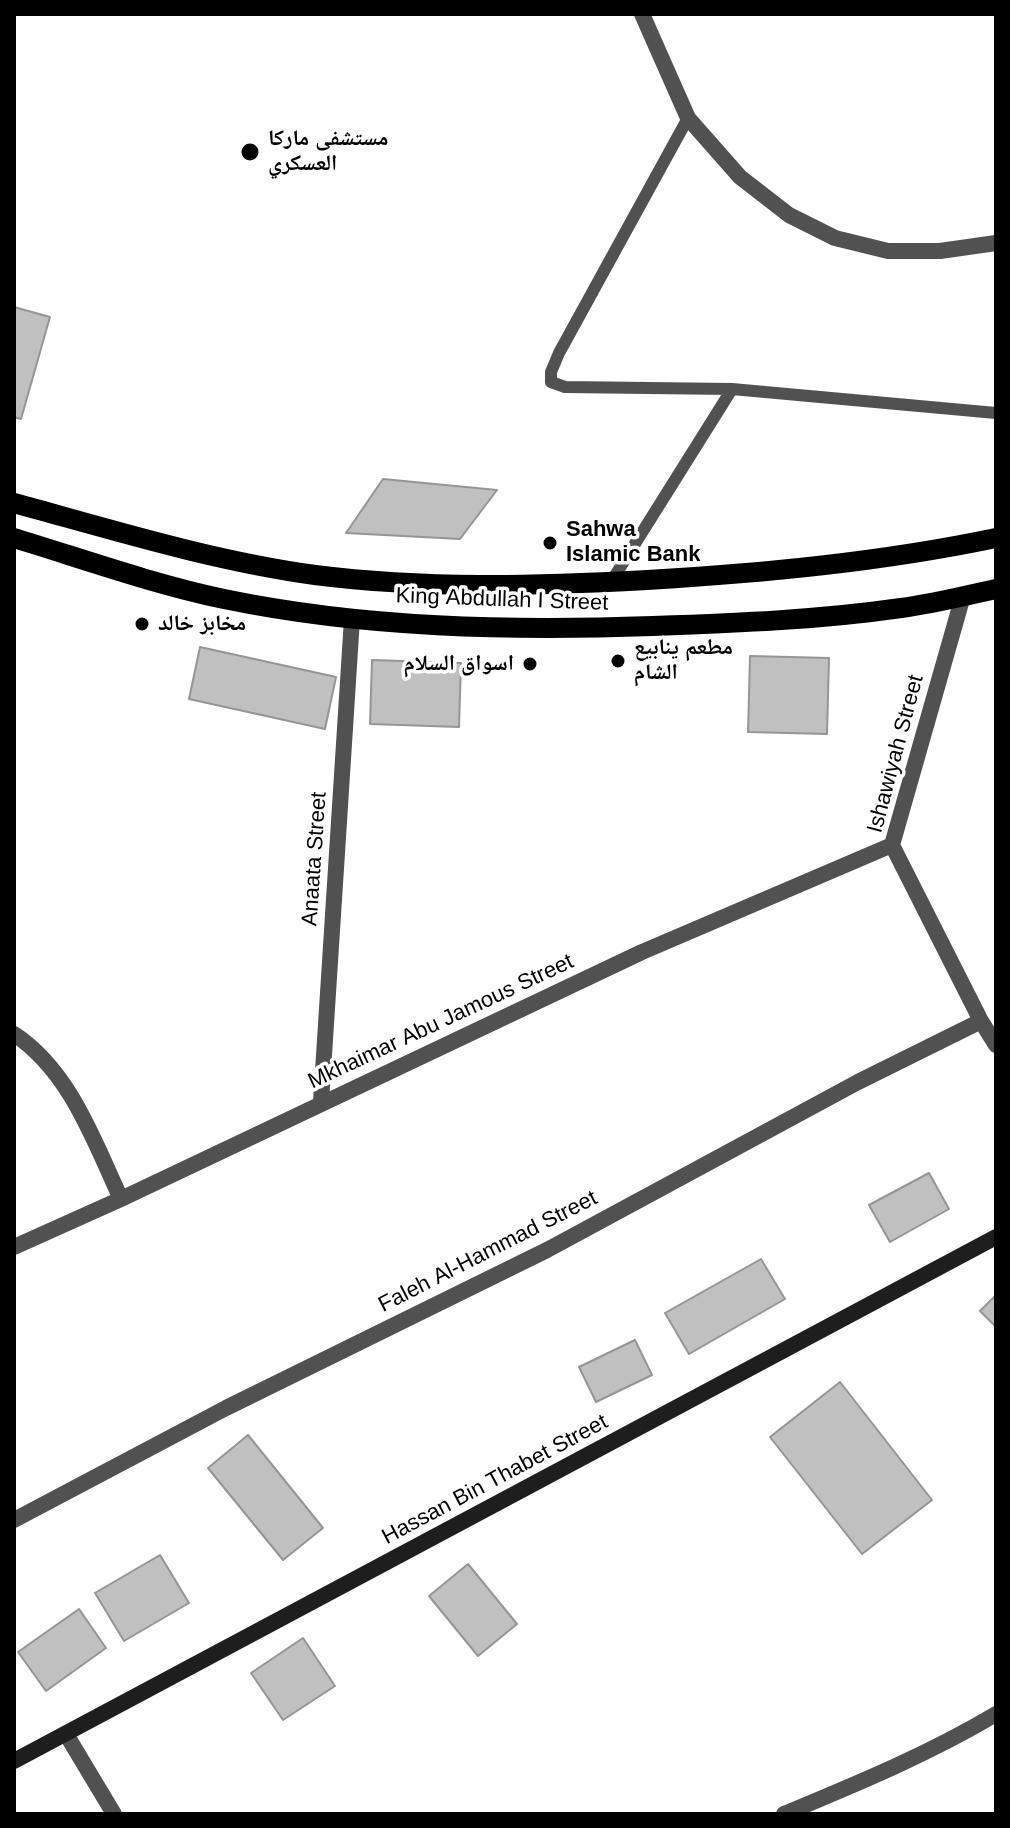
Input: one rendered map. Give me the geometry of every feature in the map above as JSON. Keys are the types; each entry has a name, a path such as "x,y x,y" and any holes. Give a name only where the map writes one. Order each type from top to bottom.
{"main road":[{"name":"King Abdullah I Street","path":"14,503 129,535 311,574 389,583 465,586 702,577 833,564 996,538"},
{"name":"King Abdullah I Street","path":"14,538 132,575 223,599 352,619 568,629 765,622 905,608 996,589"}],"street":[{"path":"642,14 688,118 740,177 789,215 835,238 888,251 940,251 996,243"},
{"name":"Ishawiyah Street","path":"963,596 892,845 996,1045"},
{"name":"Anaata Street","path":"321,1102 352,619"},
{"name":"Mkhaimar Abu Jamous Street","path":"14,1247 642,952 892,845"},
{"name":"Faleh Al-Hammad Street","path":"14,1520 226,1408 547,1250 858,1082 981,1021"},
{"path":"14,1034 56,1072 88,1127 121,1199"},
{"name":"Hassan Bin Thabet Street","path":"14,1761 996,1237"},
{"path":"784,1814 880,1774 965,1733 996,1714"},
{"path":"66,1734 114,1814"}],"lane":[{"path":"688,118 559,353 551,372 551,382 565,387 732,389 996,413"},
{"path":"611,582 732,389"}],"building":[{"path":"14,307 50,317 21,419 14,417"},
{"path":"383,479 497,490 460,539 346,533"},
{"path":"200,647 336,677 325,729 189,699"},
{"path":"750,656 829,658 827,734 748,732"},
{"path":"372,660 461,663 459,727 370,724"},
{"path":"929,1173 949,1209 890,1242 869,1205"},
{"path":"761,1259 785,1299 689,1354 665,1313"},
{"path":"996,1295 996,1327 980,1311"},
{"path":"635,1340 652,1375 596,1402 579,1367"},
{"path":"840,1382 932,1500 862,1554 770,1437"},
{"path":"248,1435 323,1528 283,1560 208,1468"},
{"path":"160,1555 189,1603 124,1641 95,1593"},
{"path":"468,1564 517,1624 478,1656 429,1596"},
{"path":"79,1609 106,1648 46,1691 18,1652"},
{"path":"303,1638 335,1686 283,1720 251,1673"}],"place":[{"name":"مستشفى ماركا العسكري","path":"250,152"},
{"name":"Sahwa Islamic Bank","path":"550,543"},
{"name":"مخابز خالد","path":"142,624"},
{"name":"مطعم ينابيع الشام","path":"618,661"},
{"name":"اسواق السلام","path":"530,664"}]}
